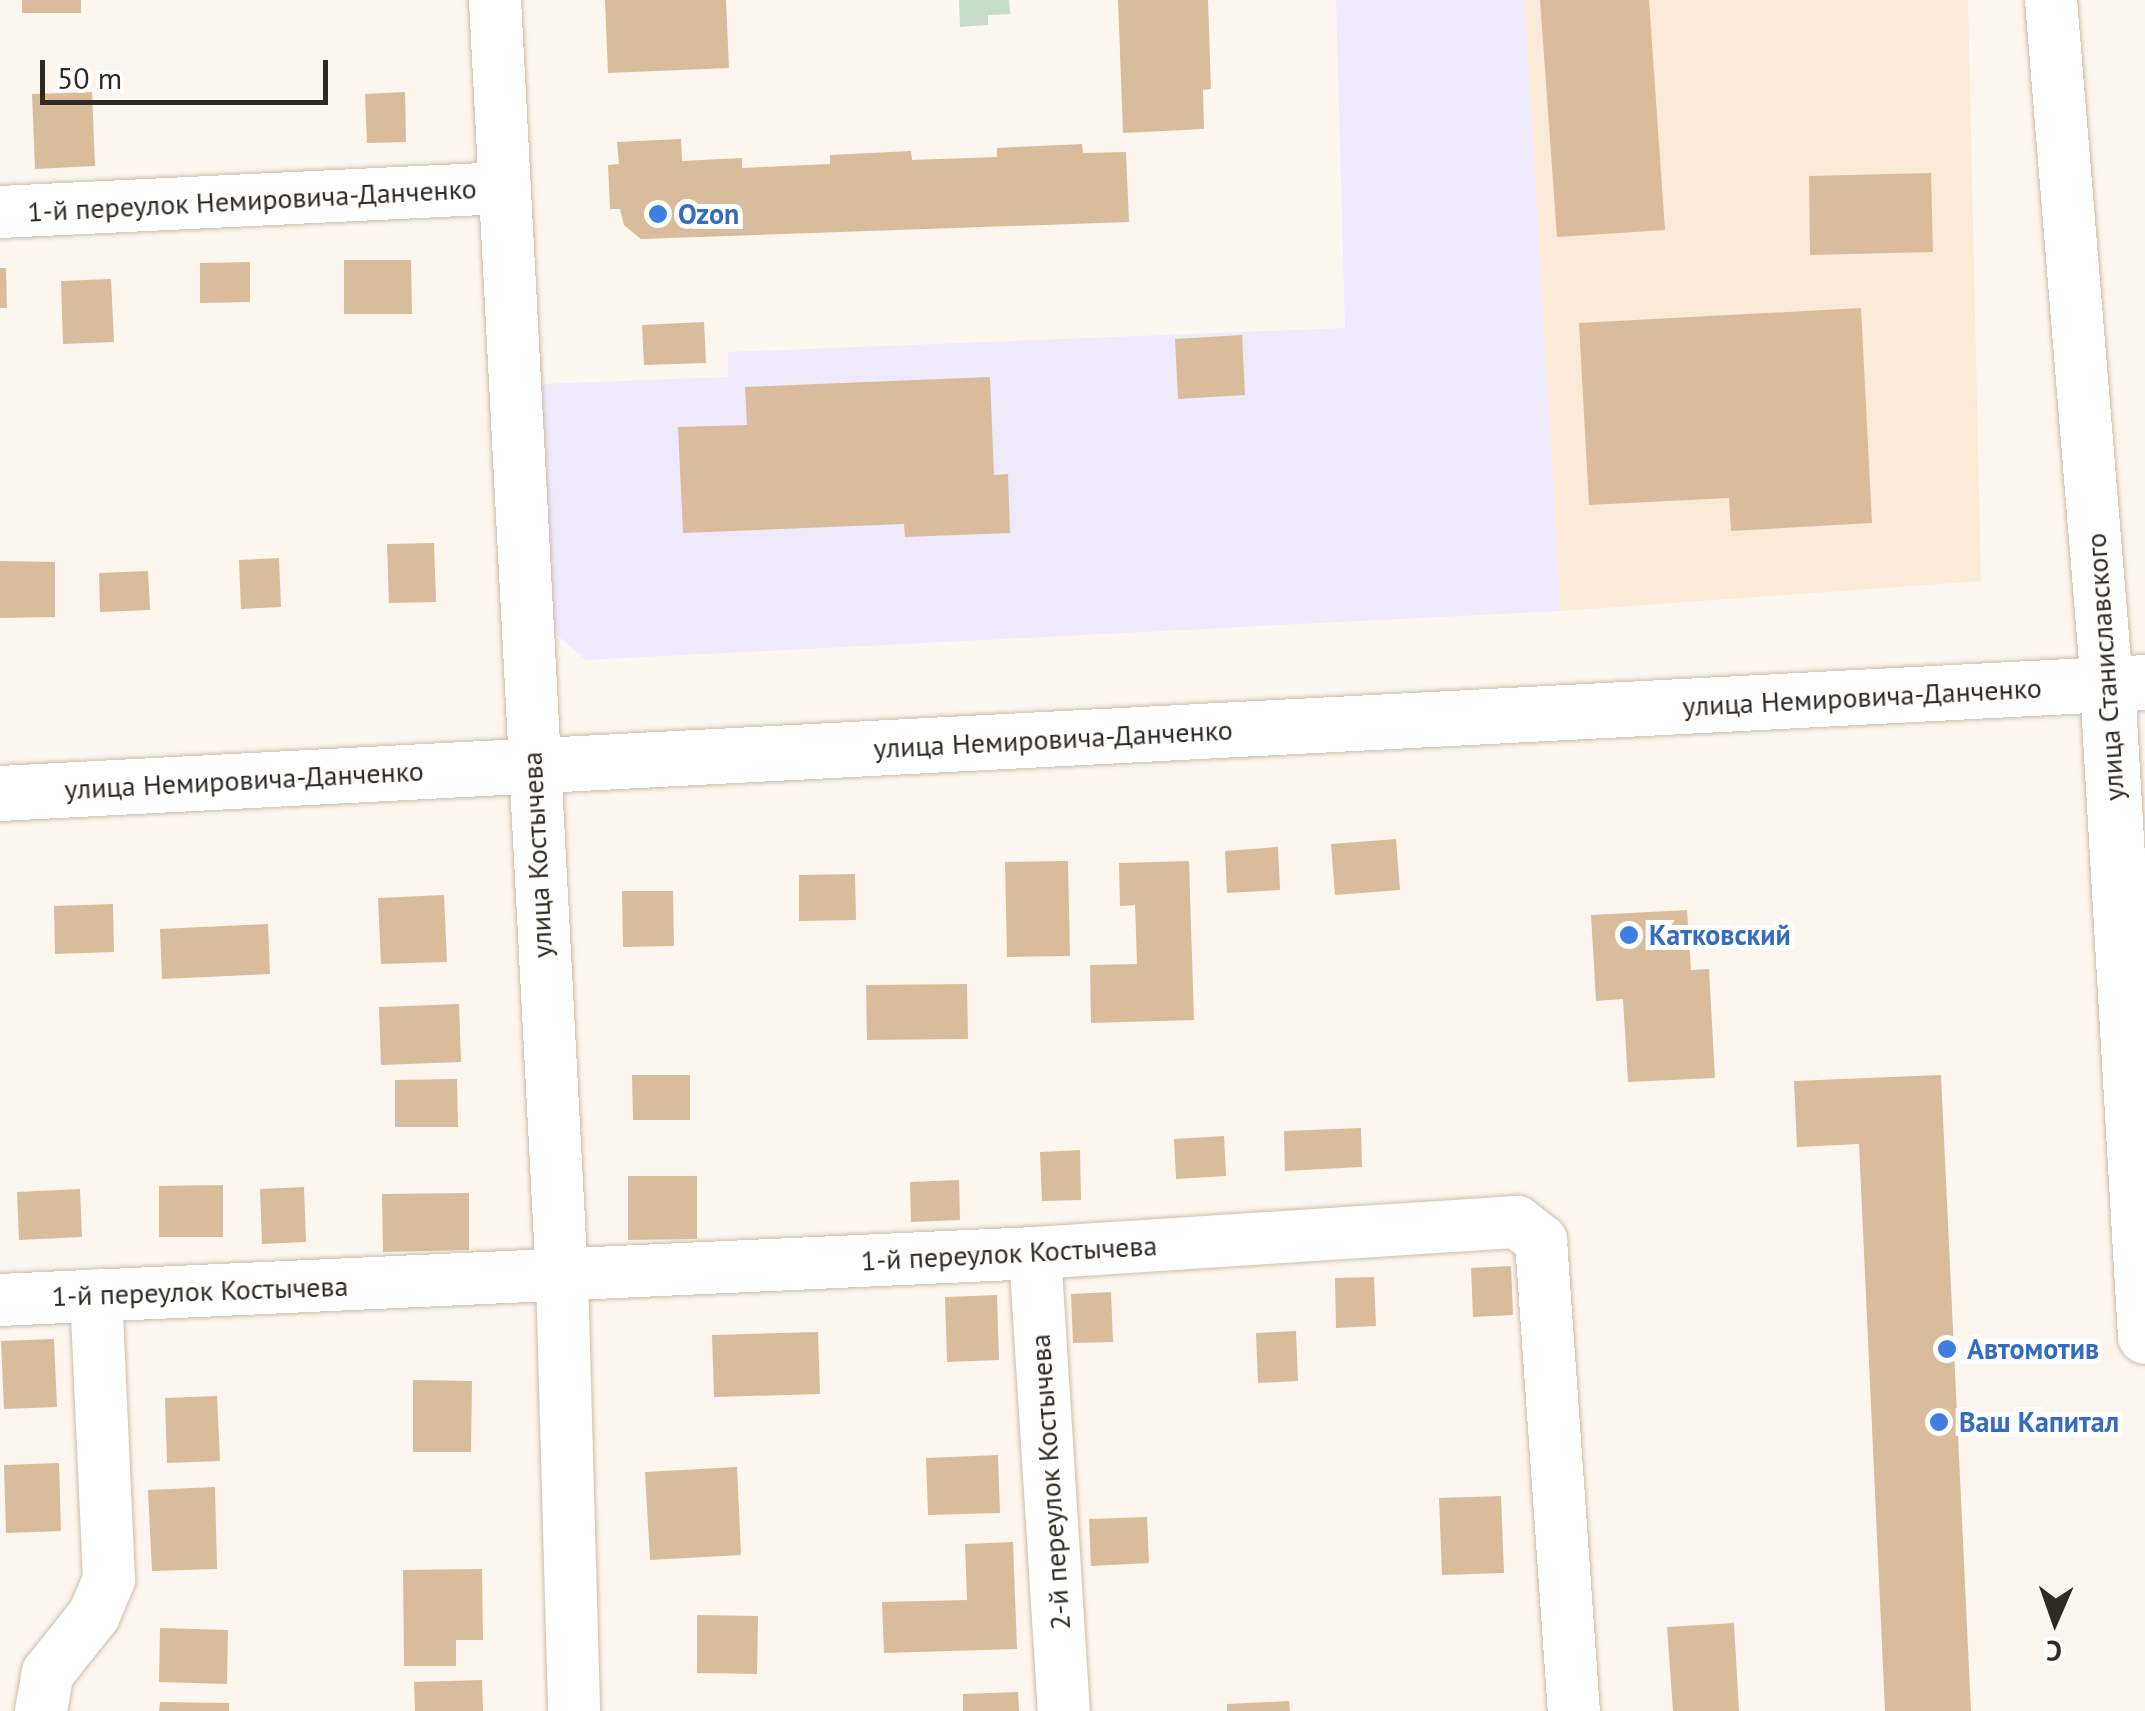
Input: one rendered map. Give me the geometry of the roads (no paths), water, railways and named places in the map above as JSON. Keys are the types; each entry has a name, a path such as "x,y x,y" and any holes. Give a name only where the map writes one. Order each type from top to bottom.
{"main road":[{"name":"улица Немировича-Данченко","path":"0,793 2126,683"},
{"name":"улица Станиславского","path":"2126,683 2145,1336"}],"street":[{"name":"улица Костычева","path":"495,0 532,766 562,1277 574,1711"},
{"name":"улица Станиславского","path":"2051,0 2126,683"},
{"name":"1-й переулок Немировича-Данченко","path":"0,212 504,188"},
{"name":"1-й переулок Костычева","path":"0,1300 1035,1253 1517,1222 1541,1241 1574,1711"},
{"name":"2-й переулок Костычева","path":"1035,1253 1064,1711"},
{"path":"42,1711 48,1673 94,1615 109,1579 96,1295"}],"place":[{"name":"Ozon","path":"658,214"},
{"name":"Катковский","path":"1629,935"},
{"name":"Автомотив","path":"1947,1349"},
{"name":"Ваш Капитал","path":"1939,1422"}]}
